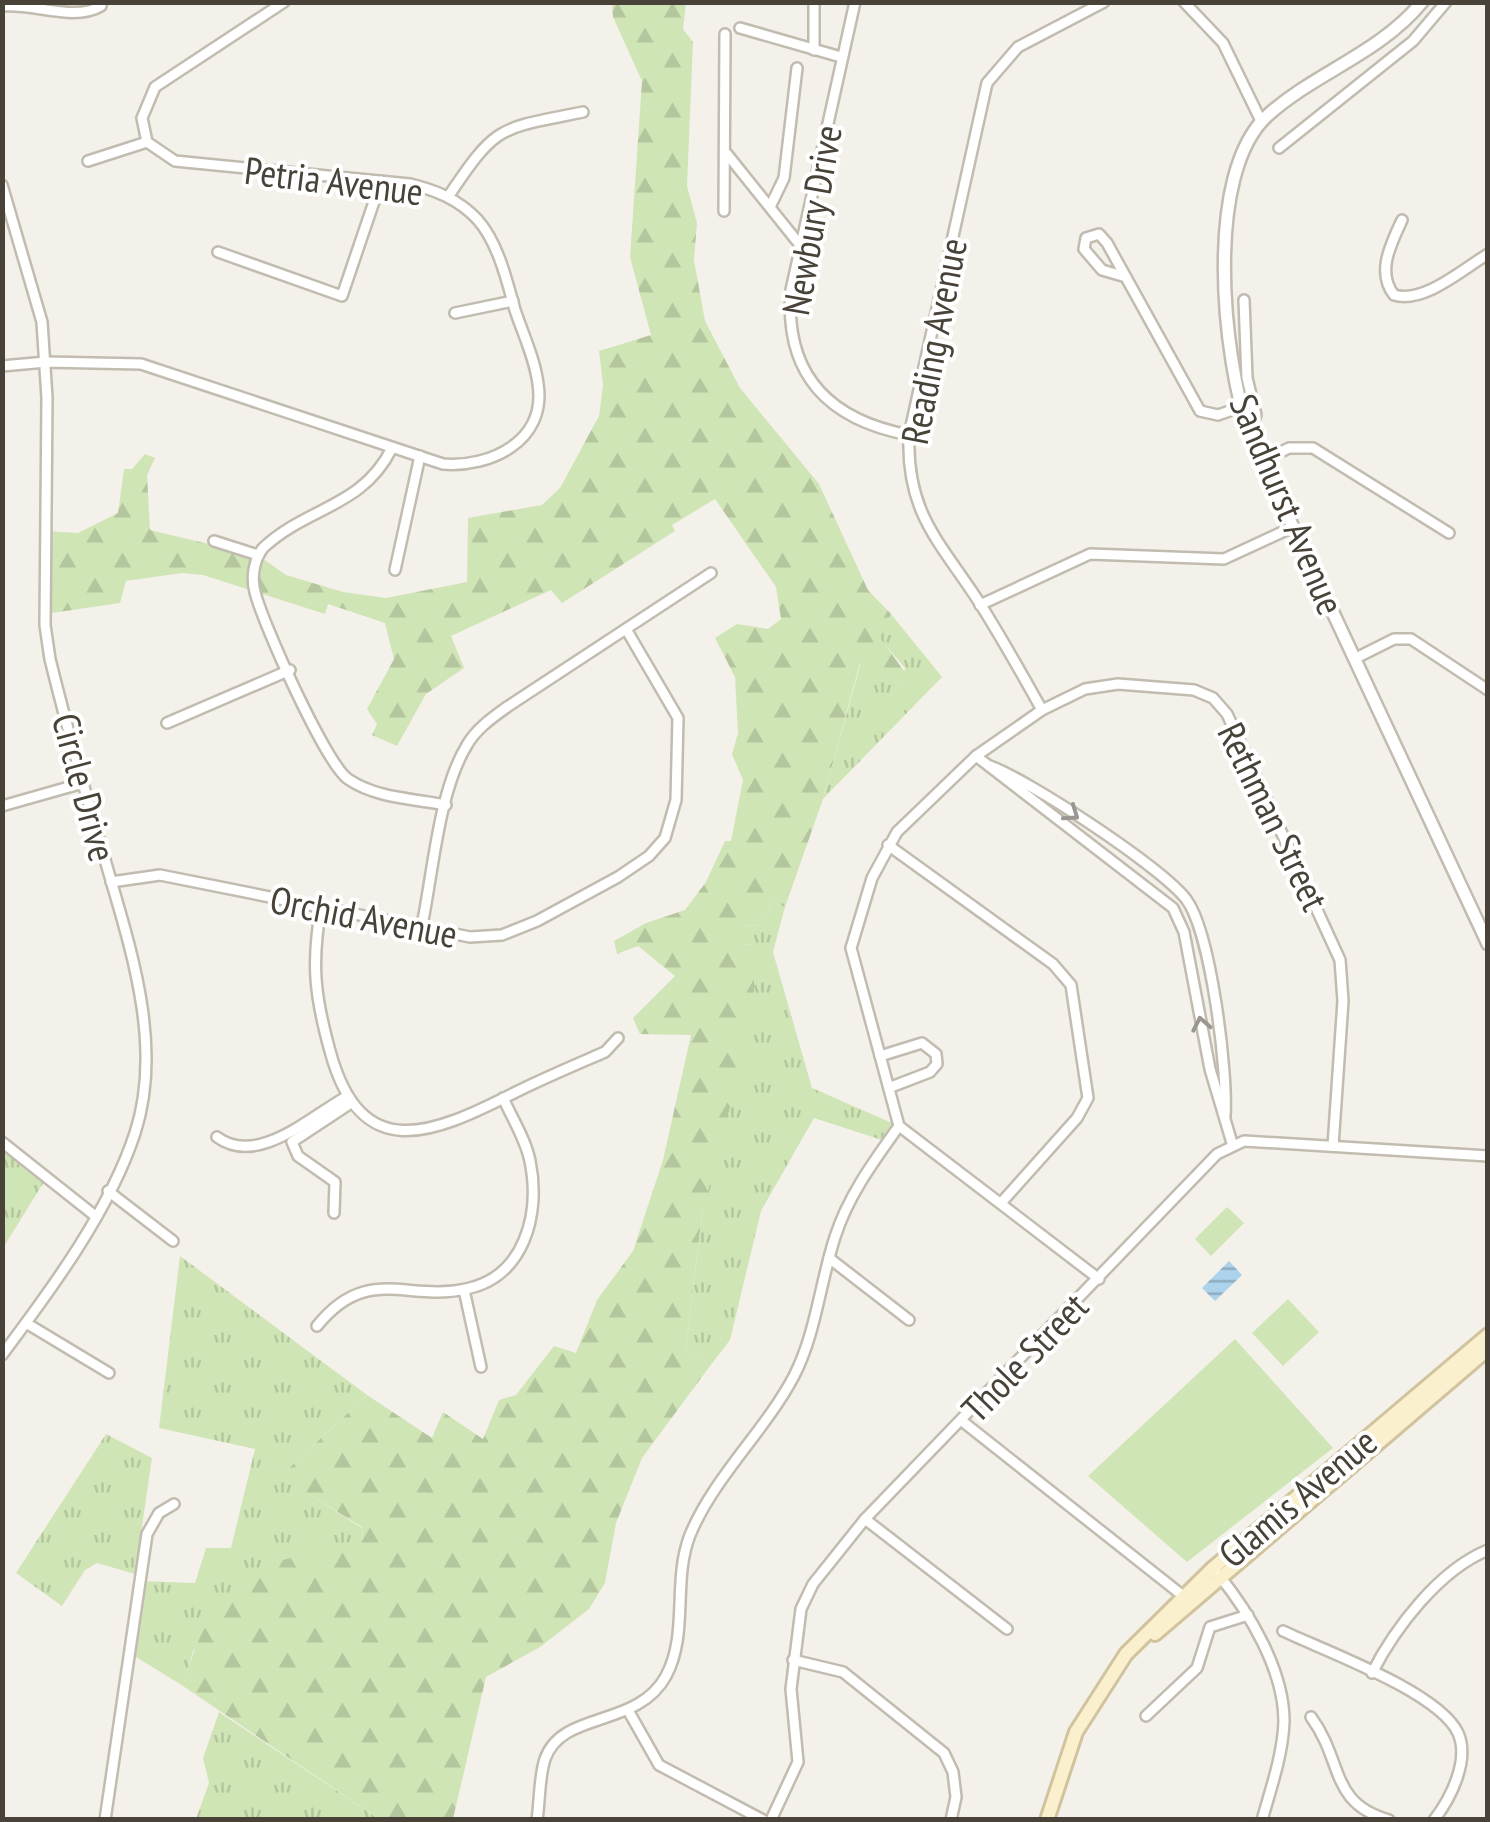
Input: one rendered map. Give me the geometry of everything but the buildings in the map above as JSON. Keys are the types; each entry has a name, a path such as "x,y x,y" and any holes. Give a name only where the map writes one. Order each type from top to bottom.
{"main road":[{"name":"Glamis Avenue","path":"1047,1820 1076,1732 1116,1669 1216,1572 1381,1433 1487,1335"},
{"name":"Glamis Avenue","path":"1441,1380 1488,1349"}],"street":[{"path":"88,160 147,142 142,118 155,87 284,2"},
{"path":"814,2 814,50"},
{"name":"Newbury Drive","path":"854,2 800,245 789,323 807,376 848,417 909,435"},
{"name":"Reading Avenue","path":"1042,710 980,605 924,525 911,484 909,435 987,83 1018,47 1104,2"},
{"path":"1184,2 1223,43 1261,122"},
{"name":"Sandhurst Avenue","path":"1422,2 1371,50 1291,98 1261,122 1238,158 1229,215 1227,282 1240,407 1292,528 1488,944"},
{"path":"1280,148 1413,41 1446,2"},
{"path":"2,6 36,6 76,13 101,6"},
{"path":"740,28 841,58"},
{"path":"724,211 725,34"},
{"path":"770,206 784,178 797,68"},
{"path":"448,197 476,154 496,134 583,112"},
{"name":"Petria Avenue","path":"2,366 46,362 153,367 442,464 473,465 501,456 526,432 536,416 538,382 513,302 479,222 448,197 410,184 381,180 190,164 159,154 147,142"},
{"path":"726,154 800,245"},
{"path":"218,252 342,296 381,180"},
{"name":"Circle Drive","path":"2,185 42,322 46,362 45,625 134,972 144,1061 134,1136 108,1191 2,1355"},
{"path":"1402,220 1385,266 1387,284 1394,295 1408,297 1437,286 1488,254"},
{"path":"1126,277 1092,263 1084,249 1086,238 1094,233 1102,236 1126,277 1200,411 1218,415 1240,407"},
{"path":"1244,300 1247,378 1256,420 1250,432"},
{"path":"456,313 513,302"},
{"path":"392,448 367,486 278,535 258,555 255,593 326,751 348,779 378,792 446,804"},
{"path":"1262,461 1288,448 1312,448 1449,533"},
{"path":"395,570 420,456"},
{"path":"980,605 1090,554 1224,559 1292,528"},
{"path":"214,541 258,555"},
{"path":"421,930 446,804 459,760 476,732 711,572"},
{"name":"Orchid Avenue","path":"111,882 160,875 470,938 516,931 618,877 649,856 665,838 676,800 680,728 673,704 626,629"},
{"path":"1354,658 1394,639 1411,639 1488,690"},
{"path":"168,723 290,670"},
{"name":"Rethman Street","path":"899,1126 850,954 872,878 888,845 976,756 1042,710 1084,689 1118,684 1194,690 1213,698 1226,714 1340,960 1343,1001 1332,1146"},
{"path":"976,756 1173,908 1184,932 1210,1069 1232,1143 1488,1156"},
{"path":"988,765 1041,792 1163,877 1186,899 1197,926 1221,1043 1224,1118"},
{"path":"2,806 83,783"},
{"path":"888,845 1053,964 1070,985 1088,1098 1077,1118 1001,1203"},
{"path":"321,908 313,953 316,995 348,1100 382,1128 414,1132 446,1124 605,1052 618,1038"},
{"path":"880,1056 922,1043 936,1054 937,1064 930,1072 890,1087"},
{"path":"317,1326 338,1305 371,1290 464,1290 502,1274 523,1247 529,1227 530,1160 503,1098"},
{"path":"217,1137 234,1147 254,1148 348,1100"},
{"path":"334,1213 337,1192 332,1178 298,1156 292,1142 348,1100"},
{"path":"537,1820 545,1760 558,1739 580,1726 629,1712 660,1685 672,1662 678,1643 678,1587 690,1535 793,1377 808,1343 830,1258 858,1186 899,1126 1099,1279"},
{"path":"2,1142 94,1215"},
{"name":"Thole Street","path":"772,1820 798,1762 793,1660 805,1596 864,1520 1232,1143"},
{"path":"108,1191 173,1241"},
{"path":"830,1258 909,1320"},
{"path":"464,1290 481,1367"},
{"path":"26,1323 109,1373"},
{"path":"962,1421 1187,1599"},
{"path":"105,1820 147,1534 158,1514 174,1504"},
{"path":"864,1520 1007,1629"},
{"path":"1372,1673 1400,1629 1425,1600 1446,1578 1488,1550"},
{"path":"1216,1572 1248,1615 1275,1680 1284,1718 1262,1820"},
{"path":"1146,1716 1196,1668 1210,1627 1248,1615"},
{"path":"1283,1632 1433,1706 1459,1734 1458,1772 1434,1820"},
{"path":"793,1660 843,1672 944,1753 954,1772 956,1798 951,1820"},
{"path":"629,1712 658,1765 763,1820"},
{"path":"1311,1717 1334,1756 1349,1801 1363,1812 1388,1820"}],"green space":[{"path":"612,3 686,3 683,29 693,42 687,186 697,223 694,260 705,321 740,388 819,484 868,590 891,614 880,638 907,675 902,682 860,663 823,799 785,907 773,903 758,926 742,925 742,945 754,944 754,1015 702,1214 686,1348 710,1366 642,1458 616,1523 605,1583 589,1609 540,1647 486,1677 453,1819 379,1819 183,1686 189,1667 204,1628 227,1594 242,1580 279,1561 363,1538 362,1527 286,1480 286,1471 367,1395 432,1438 443,1412 483,1439 499,1400 516,1395 554,1346 576,1353 597,1300 633,1251 663,1160 691,1035 640,1034 633,1018 675,976 638,946 617,954 614,941 646,923 685,910 706,882 725,841 731,841 743,780 732,754 738,733 735,677 715,638 737,624 768,629 781,619 776,587 715,499 672,525 675,531 562,603 551,590 451,636 464,668 426,694 397,746 372,735 377,724 367,709 394,659 385,623 328,604 325,614 203,575 182,573 126,581 120,603 45,614 46,531 78,533 118,513 124,469 132,469 145,454 155,458 147,475 150,530 259,556 286,575 343,592 386,598 467,582 468,518 542,505 560,488 599,416 603,385 599,351 651,335 630,257 642,81 613,17"},
{"path":"891,614 942,677 823,799 861,662 902,682 905,668 879,638"},
{"path":"773,903 785,907 773,952 812,1088 899,1126 888,1142 814,1118 761,1211 730,1340 710,1366 686,1348 702,1214 722,1129 753,944 742,945 742,925 758,926"},
{"path":"3,1141 47,1177 3,1248"},
{"path":"1227,1207 1244,1223 1211,1256 1195,1239"},
{"path":"180,1256 367,1395 286,1471 287,1480 362,1528 363,1538 332,1551 275,1562 193,1651 183,1686 128,1652 139,1581 195,1583 206,1548 231,1548 255,1449 159,1428"},
{"path":"1288,1299 1319,1332 1283,1366 1252,1333"},
{"path":"1235,1339 1333,1448 1187,1562 1088,1476"},
{"path":"106,1434 152,1458 135,1574 97,1563 85,1570 62,1606 16,1573"},
{"path":"219,1712 379,1819 196,1819 209,1783 203,1758"}],"water":[{"path":"1229,1261 1242,1275 1215,1301 1202,1288"}]}
